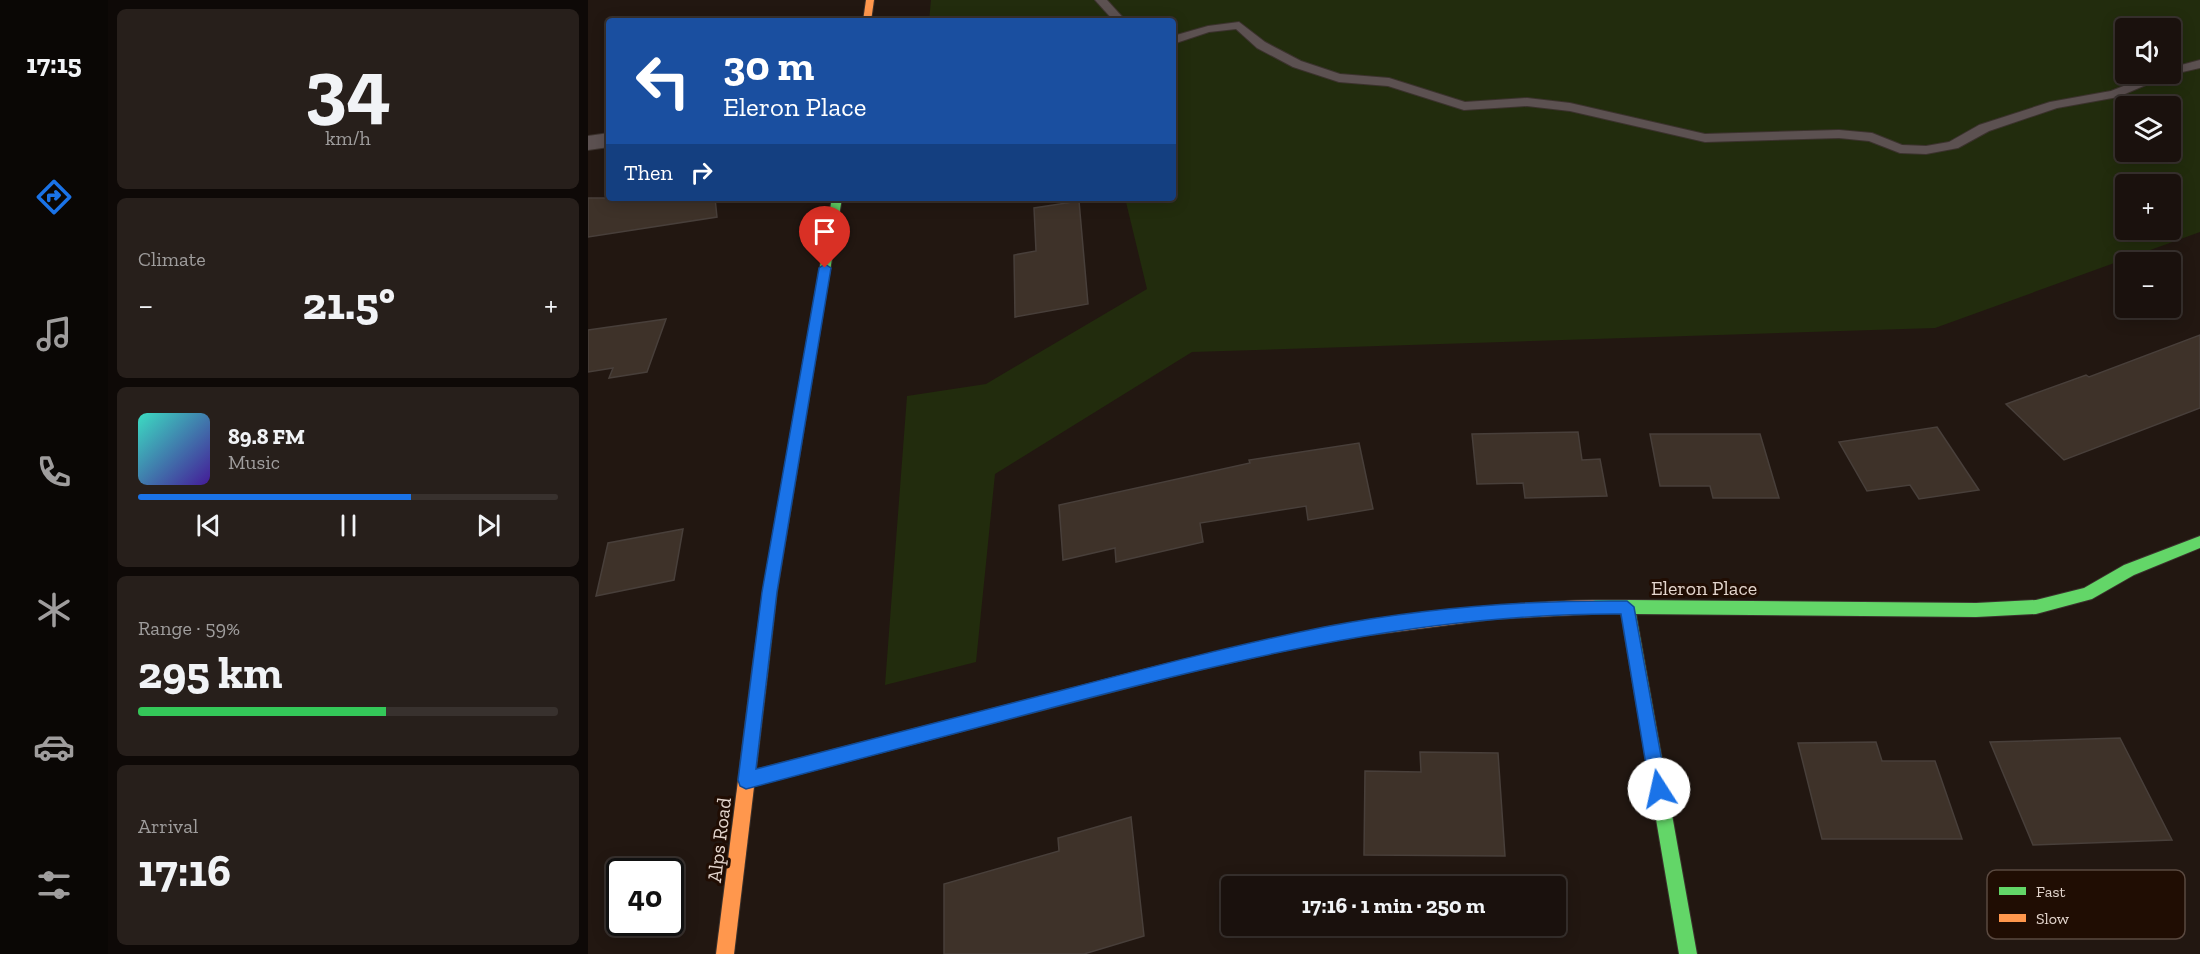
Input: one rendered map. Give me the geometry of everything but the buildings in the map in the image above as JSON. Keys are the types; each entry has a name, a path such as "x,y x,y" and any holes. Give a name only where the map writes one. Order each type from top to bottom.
{"street":[{"path":"867,18 870,0"},
{"path":"588,143 606,140"},
{"name":"Alps Road","path":"724,954 770,592 836,201"},
{"name":"Eleron Place","path":"746,780 1181,667 1326,634 1420,620 1562,607 1976,610 2036,608 2087,594 2129,570 2200,542"},
{"path":"1627,607 1688,954"}],"lane":[{"path":"1101,0 1117,18"},
{"path":"1176,39 1208,29 1239,25 1261,45 1297,64 1339,78 1389,82 1464,106 1527,102 1570,107 1705,138 1839,134 1872,137 1900,148 1926,150 1953,145 1984,128 2054,105 2114,94 2139,84"},
{"path":"2181,69 2200,64"}],"green space":[{"path":"931,0 2200,0 2200,232 2181,239 2181,174 2115,174 2115,240 2178,240 2145,252 2115,252 2115,263 1935,328 1192,352 995,474 976,662 885,685 907,396 986,384 1147,289 1126,201 1176,201 1176,18 929,18"}],"traffic: fast":[{"path":"760,670 770,592 836,201"},
{"path":"1593,607 1976,610 2036,607 2087,594 2129,570 2200,542"},
{"path":"1627,607 1688,954"},
{"path":"746,780 1181,667 1332,633"}],"traffic: slow":[{"path":"867,18 870,0"},
{"path":"1332,633 1495,612 1593,607"},
{"path":"725,954 760,670"}],"route":[{"path":"825,268 770,592 746,780 1181,667 1326,634 1420,620 1514,611 1562,607 1627,607 1659,789"}]}
